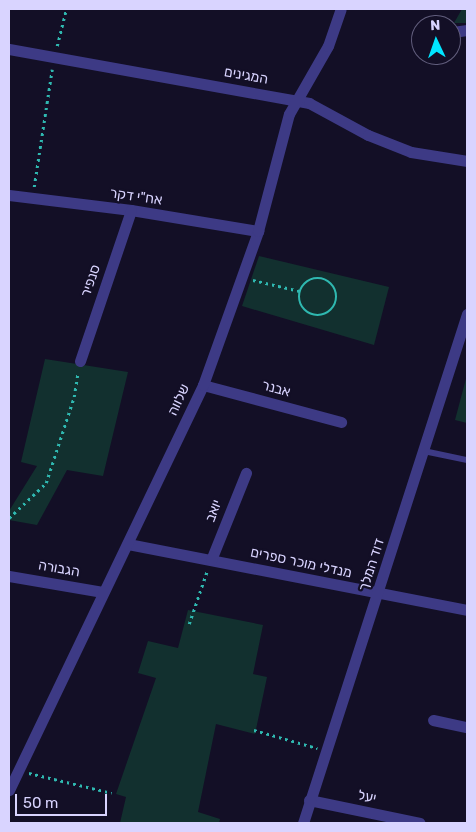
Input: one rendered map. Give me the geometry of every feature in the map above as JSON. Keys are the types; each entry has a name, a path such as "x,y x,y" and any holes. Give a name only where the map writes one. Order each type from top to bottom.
{"street":[{"name":"שלווה","path":"9,790 103,592 128,544 202,385 258,231 287,122 296,100 328,46 341,9"},
{"name":"המגינים","path":"9,49 309,103 368,135 411,152 467,161"},
{"name":"אח\"י דקר","path":"9,195 131,210 258,231"},
{"name":"סנפיר","path":"80,361 131,210"},
{"name":"דוד המלך","path":"303,823 309,800 379,595 467,314"},
{"name":"אבנר","path":"202,385 341,422"},
{"name":"יואב","path":"211,560 246,472"},
{"name":"מנדלי מוכר ספרים","path":"128,544 379,595 467,610"},
{"name":"הגבורה","path":"9,576 103,592"},
{"path":"433,720 467,727"},
{"name":"יעל","path":"309,800 420,823"}],"lane":[{"path":"424,450 467,460"}],"path":[{"path":"32,198 54,56 66,9"},
{"path":"241,277 300,290"},
{"path":"326,279 337,294 335,306 326,314 314,316 300,303 300,290 308,281 326,279"},
{"path":"9,518 46,483 74,397 80,361"},
{"path":"189,624 211,560"},
{"path":"254,730 326,750"},
{"path":"18,771 112,793"}],"green space":[{"path":"462,9 467,9 467,23 461,23 461,15 459,15"},
{"path":"259,256 389,287 374,345 242,306"},
{"path":"45,359 128,372 103,476 67,470 37,525 9,520 9,511 37,466 21,462"},
{"path":"467,375 467,423 455,420"},
{"path":"188,610 263,625 253,674 267,677 255,734 216,724 198,812 220,819 219,823 120,823 126,797 116,794 156,678 138,673 148,641 178,648"}]}
